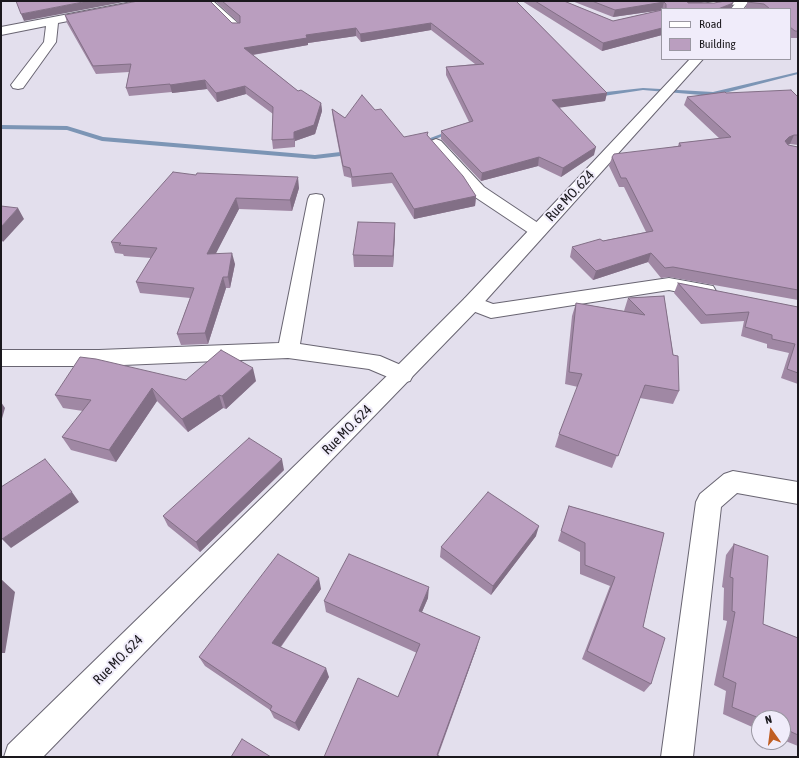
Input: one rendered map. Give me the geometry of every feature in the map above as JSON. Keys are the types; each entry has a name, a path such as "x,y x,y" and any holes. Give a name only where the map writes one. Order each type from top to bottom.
{"street":[{"path":"2,29 154,1"},
{"path":"698,8 738,1"},
{"path":"18,85 50,42 52,21"},
{"name":"Rue MO. 624","path":"20,757 472,303 696,60"},
{"path":"436,144 478,190 538,231"},
{"path":"288,350 316,199"},
{"path":"472,303 491,311 669,284 722,294"},
{"path":"1,358 99,358 288,350 372,362 402,375"},
{"path":"677,757 709,502 733,482 798,493"}],"lane":[{"path":"209,1 237,27"}],"building":[{"path":"16,1 88,1 21,14"},
{"path":"138,1 210,1 232,23 240,23 240,16 222,1 516,1 607,93 552,100 596,147 563,168 539,157 482,173 441,131 473,121 446,67 484,64 431,23 360,34 356,28 306,35 307,38 244,48 298,91 301,90 321,103 314,125 294,132 294,139 272,140 273,107 245,86 216,93 205,80 170,85 126,88 131,64 93,66 65,15"},
{"path":"535,1 564,1 613,21 661,10 661,28 603,43"},
{"path":"592,1 687,1 688,3 714,3 733,1 733,3 720,8 666,8 666,4 664,2 615,10"},
{"path":"798,1 798,31 795,31 791,28 791,8 769,8 764,4 747,2"},
{"path":"791,90 798,97 798,135 789,137 785,141 788,145 798,147 798,290 673,267 665,268 651,253 596,271 572,247 600,239 603,241 653,231 626,178 621,178 612,157 614,154 681,146 679,143 731,137 687,97 725,92"},
{"path":"362,95 375,110 381,109 404,137 428,132 427,135 463,176 476,196 414,209 392,173 352,177 350,168 343,166 332,109 345,118"},
{"path":"173,172 196,175 197,173 298,177 290,200 236,198 207,254 232,253 228,277 223,277 205,333 177,334 194,288 136,282 157,248 119,245 121,243 111,242"},
{"path":"1,206 18,208 1,227"},
{"path":"358,222 395,223 393,256 353,255"},
{"path":"678,283 798,307 798,373 787,369 795,344 772,339 772,335 745,327 749,312 706,315"},
{"path":"664,296 673,355 678,356 679,391 645,385 618,456 559,434 582,374 569,372 576,303 645,315 628,298"},
{"path":"221,350 253,368 222,396 219,395 182,419 152,388 109,450 62,437 91,400 55,395 80,357 96,359 186,380"},
{"path":"249,438 282,459 196,542 163,516"},
{"path":"45,459 72,492 2,539 1,487"},
{"path":"488,492 539,526 493,586 441,547"},
{"path":"569,506 664,533 643,627 665,638 651,684 587,651 615,577 585,565 585,543 561,531"},
{"path":"734,544 768,556 763,624 798,638 798,735 791,732 791,710 751,710 751,715 732,707 736,683 723,677 735,612 732,611 733,578 730,577"},
{"path":"278,554 319,578 272,643 326,668 295,723 270,710 272,706 199,657"},
{"path":"349,554 429,587 419,611 480,637 437,755 441,757 324,757 358,678 398,697 420,644 324,601"},
{"path":"242,739 271,757 231,757"}],"waterway":[{"path":"597,95 643,89 713,94 798,73"},
{"path":"1,127 67,128 102,139 315,157 349,153"},
{"path":"420,143 451,132"}]}
